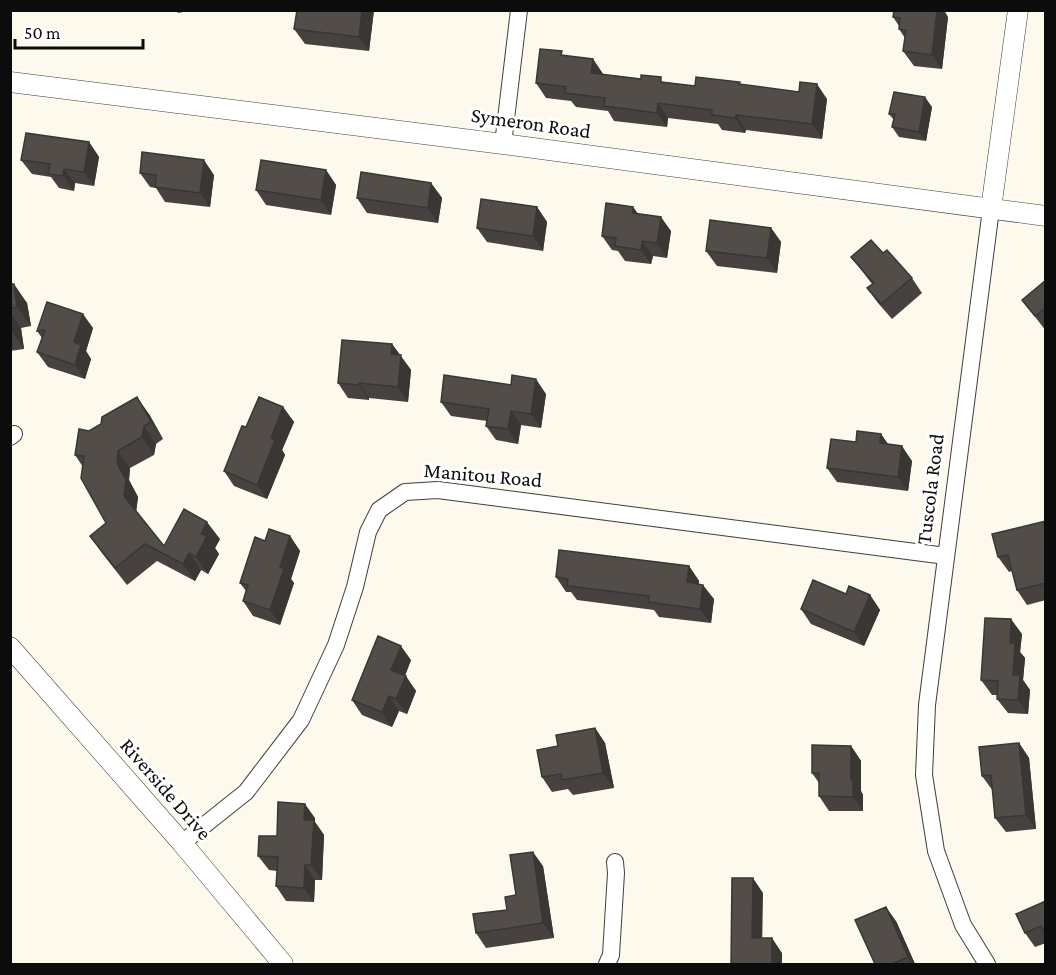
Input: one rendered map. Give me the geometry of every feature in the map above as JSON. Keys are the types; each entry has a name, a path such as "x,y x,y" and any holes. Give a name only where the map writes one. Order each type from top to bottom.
{"street":[{"path":"503,144 519,10"},
{"name":"Tuscola Road","path":"987,964 963,925 936,851 924,774 927,705 1018,10"},
{"name":"Symeron Road","path":"10,82 1046,216"},
{"name":"Manitou Road","path":"182,843 246,792 301,720 336,645 355,587 368,532 380,510 405,492 438,490 946,556"},
{"name":"Riverside Drive","path":"10,647 182,843 284,964"},
{"path":"607,964 611,955 615,862"}],"building":[{"path":"297,10 362,10 359,37 294,29"},
{"path":"894,10 937,10 932,55 903,51 906,30 899,29 900,18 893,17"},
{"path":"540,49 562,51 561,55 593,59 591,73 641,79 641,75 661,77 661,82 695,86 696,77 799,92 800,82 817,84 812,124 736,115 735,118 712,115 712,110 658,103 657,113 604,106 605,98 565,93 566,87 536,83"},
{"path":"894,92 925,97 919,132 892,127 895,114 889,114"},
{"path":"26,133 89,142 84,172 64,169 63,176 48,174 50,164 21,160"},
{"path":"142,152 204,160 200,193 155,187 156,175 140,173"},
{"path":"261,160 326,170 321,200 256,190"},
{"path":"361,172 431,183 428,208 357,198"},
{"path":"481,199 537,207 533,236 477,228"},
{"path":"606,203 633,207 633,213 661,217 657,243 642,241 641,250 615,246 616,238 602,236"},
{"path":"710,220 771,228 767,258 706,251"},
{"path":"871,240 883,253 887,250 912,278 881,304 867,288 874,283 851,257"},
{"path":"1046,280 1046,308 1035,316 1022,300"},
{"path":"10,284 14,284 17,307 10,308"},
{"path":"47,302 83,314 74,342 81,345 75,365 37,352 45,330 37,331"},
{"path":"342,340 392,344 391,354 401,355 398,387 338,383"},
{"path":"444,375 511,385 512,375 536,379 531,414 511,411 508,429 486,426 489,409 441,402"},
{"path":"137,397 151,422 144,426 142,437 118,451 117,463 126,480 124,496 164,546 184,509 207,522 201,534 207,536 196,557 189,553 183,564 145,544 115,568 90,536 106,523 81,478 84,456 75,455 79,429 89,431 101,424 102,417"},
{"path":"259,397 283,407 271,438 275,440 257,485 224,471 242,426 246,427"},
{"path":"857,431 881,434 880,443 902,446 898,477 827,468 831,439 856,442"},
{"path":"1046,521 1046,583 1017,590 1008,555 998,557 992,534"},
{"path":"269,529 290,536 280,567 284,569 270,610 243,601 248,585 240,583 255,537 265,541"},
{"path":"559,550 689,566 687,582 703,585 700,609 648,602 649,596 567,586 568,579 556,577"},
{"path":"813,580 846,594 849,586 870,595 854,632 801,609"},
{"path":"985,618 1011,619 1010,643 1015,643 1013,675 1020,675 1018,700 997,699 998,681 981,680"},
{"path":"378,636 401,646 391,670 406,676 396,699 389,696 382,712 352,700"},
{"path":"595,728 603,773 562,780 561,774 542,777 537,750 558,746 556,735"},
{"path":"1019,743 1026,815 995,818 991,775 982,776 979,747"},
{"path":"812,745 851,746 853,797 819,796 819,773 812,773"},
{"path":"278,802 305,804 304,820 314,820 311,865 305,865 304,888 276,886 278,857 258,856 259,836 277,836"},
{"path":"533,852 543,923 476,933 473,914 507,910 505,897 516,895 510,855"},
{"path":"732,878 753,878 752,938 772,938 772,964 731,964"},
{"path":"1046,901 1046,936 1041,926 1025,933 1016,914"},
{"path":"886,907 908,957 892,964 875,964 855,920"}]}
